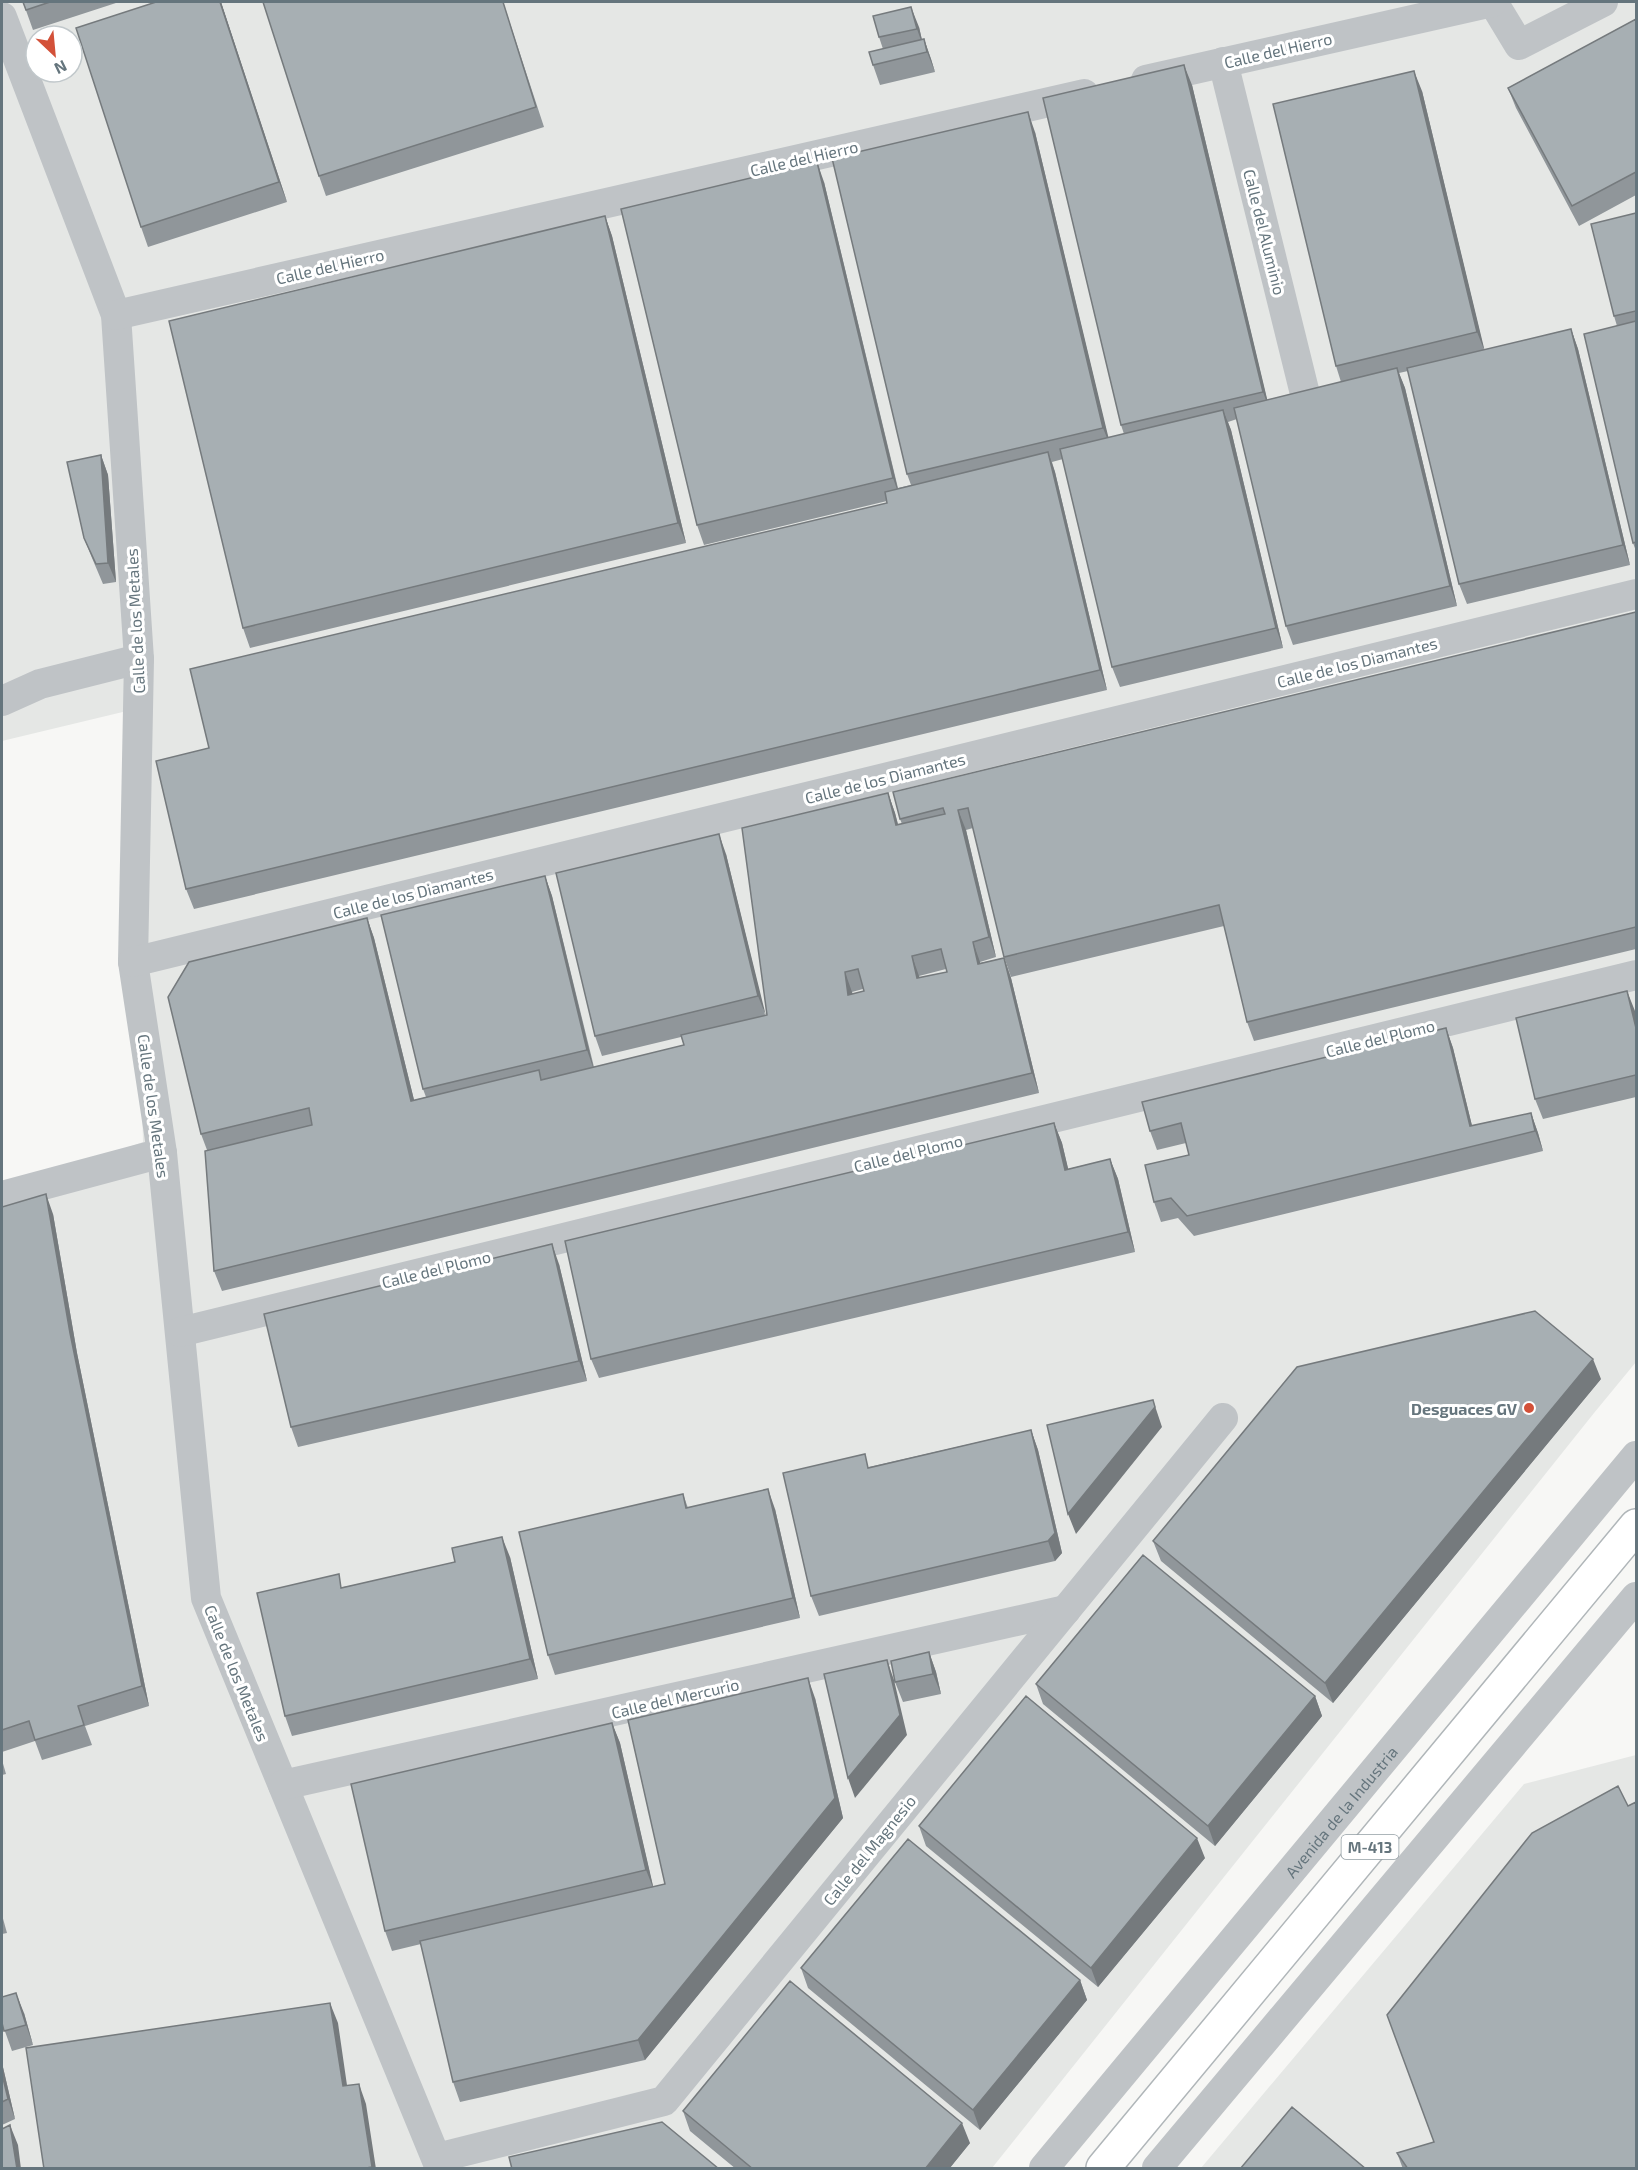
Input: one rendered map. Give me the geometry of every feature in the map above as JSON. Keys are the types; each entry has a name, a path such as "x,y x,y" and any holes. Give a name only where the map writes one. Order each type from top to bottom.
{"main road":[{"name":"M-413","path":"1103,2169 1636,1526"}],"street":[{"name":"Calle del Hierro","path":"116,315 1492,2 1519,45 1603,2"},
{"name":"Calle de los Metales","path":"2,17 116,315 139,659 133,962 162,1153 206,1598 439,2163"},
{"name":"Calle del Aluminio","path":"1223,62 1307,402"},
{"name":"Calle de los Diamantes","path":"133,962 1636,594"},
{"path":"2,701 40,684 139,659"},
{"name":"Calle del Plomo","path":"180,1332 1636,975"},
{"path":"2,1196 162,1153"},
{"name":"Calle del Magnesio","path":"439,2163 664,2101 1223,1418"},
{"name":"Avenida de la Industria","path":"1044,2169 1636,1456"},
{"path":"1157,2169 1636,1596"},
{"name":"Calle del Mercurio","path":"283,1785 1066,1610"}],"shaded area":[{"path":"2,2 1636,2 1636,1362 992,2168 2,2168 2,1191 143,1142 131,710 2,741"},
{"path":"1636,1755 1636,2168 1201,2168 1524,1784"}],"building":[{"path":"23,2 50,2 26,10"},
{"path":"156,2 220,2 279,182 141,227 84,52 84,25"},
{"path":"263,2 503,2 536,107 319,176"},
{"path":"911,7 917,29 879,37 873,16"},
{"path":"1636,19 1636,172 1572,206 1508,88"},
{"path":"924,39 927,52 873,65 869,52"},
{"path":"1184,65 1263,392 1121,425 1043,98"},
{"path":"1414,71 1477,332 1336,366 1273,104"},
{"path":"1028,112 1103,428 907,474 832,158"},
{"path":"817,162 893,478 697,525 621,209"},
{"path":"1636,213 1636,311 1614,316 1591,224"},
{"path":"605,216 678,523 243,628 169,321"},
{"path":"1636,321 1636,542 1633,543 1584,334"},
{"path":"1571,329 1623,545 1459,584 1407,368"},
{"path":"1397,368 1450,586 1286,626 1234,408"},
{"path":"1223,410 1276,628 1112,667 1060,449"},
{"path":"1048,452 1100,670 186,889 156,761 209,748 190,669 887,503 885,492"},
{"path":"101,455 108,563 96,564 84,538 67,462"},
{"path":"1636,612 1636,927 1247,1022 1219,905 1004,957 968,808 958,810 989,937 973,942 978,964 1004,958 1032,1073 214,1271 205,1151 312,1125 309,1108 201,1134 168,997 189,962 367,918 411,1101 539,1070 541,1080 684,1045 681,1035 767,1015 742,828 888,793 896,825 945,814 943,808 900,819 893,792","holes":["941,949 947,972 917,978 912,956","858,969 864,991 848,995 845,972"]},
{"path":"719,834 758,996 595,1036 556,873"},
{"path":"545,876 587,1050 423,1089 381,915"},
{"path":"1627,991 1636,1028 1636,1075 1535,1099 1516,1018"},
{"path":"1446,1028 1470,1126 1531,1113 1535,1131 1187,1216 1171,1198 1154,1202 1145,1165 1189,1155 1181,1123 1150,1131 1142,1102"},
{"path":"1054,1123 1065,1170 1110,1159 1128,1232 591,1359 565,1241"},
{"path":"46,1194 70,1333 142,1686 78,1706 84,1725 35,1740 29,1721 2,1730 2,1207"},
{"path":"552,1244 579,1361 291,1427 264,1314"},
{"path":"1535,1311 1593,1359 1325,1683 1153,1541 1297,1367"},
{"path":"1153,1400 1155,1407 1068,1514 1047,1425"},
{"path":"1031,1430 1055,1533 1048,1541 811,1596 783,1473 865,1454 868,1468"},
{"path":"768,1489 793,1598 548,1655 519,1532 683,1494 686,1508"},
{"path":"502,1537 530,1659 285,1716 257,1593 339,1574 341,1588 455,1562 452,1548"},
{"path":"1143,1555 1315,1696 1208,1826 1036,1684"},
{"path":"929,1652 933,1674 895,1682 891,1661"},
{"path":"887,1660 900,1715 848,1778 824,1674"},
{"path":"808,1678 835,1798 638,2040 453,2082 420,1941 665,1884 628,1720"},
{"path":"1026,1696 1197,1838 1091,1968 919,1826"},
{"path":"612,1723 646,1870 385,1931 351,1784"},
{"path":"1618,1786 1628,1806 1636,1802 1636,2169 1408,2169 1397,2153 1434,2142 1387,2015 1532,1833"},
{"path":"908,1839 1080,1980 973,2110 801,1968"},
{"path":"790,1981 962,2123 925,2169 753,2169 683,2111"},
{"path":"16,1993 26,2025 4,2031 2,1997"},
{"path":"330,2003 343,2086 359,2084 372,2167 360,2169 44,2169 26,2048"},
{"path":"2,2074 8,2099 2,2102"},
{"path":"1292,2107 1366,2169 1240,2169"},
{"path":"662,2122 719,2169 512,2169 509,2157"},
{"path":"10,2125 17,2169 2,2169 2,2129"}],"place":[{"name":"Desguaces GV","path":"1529,1408"}]}
